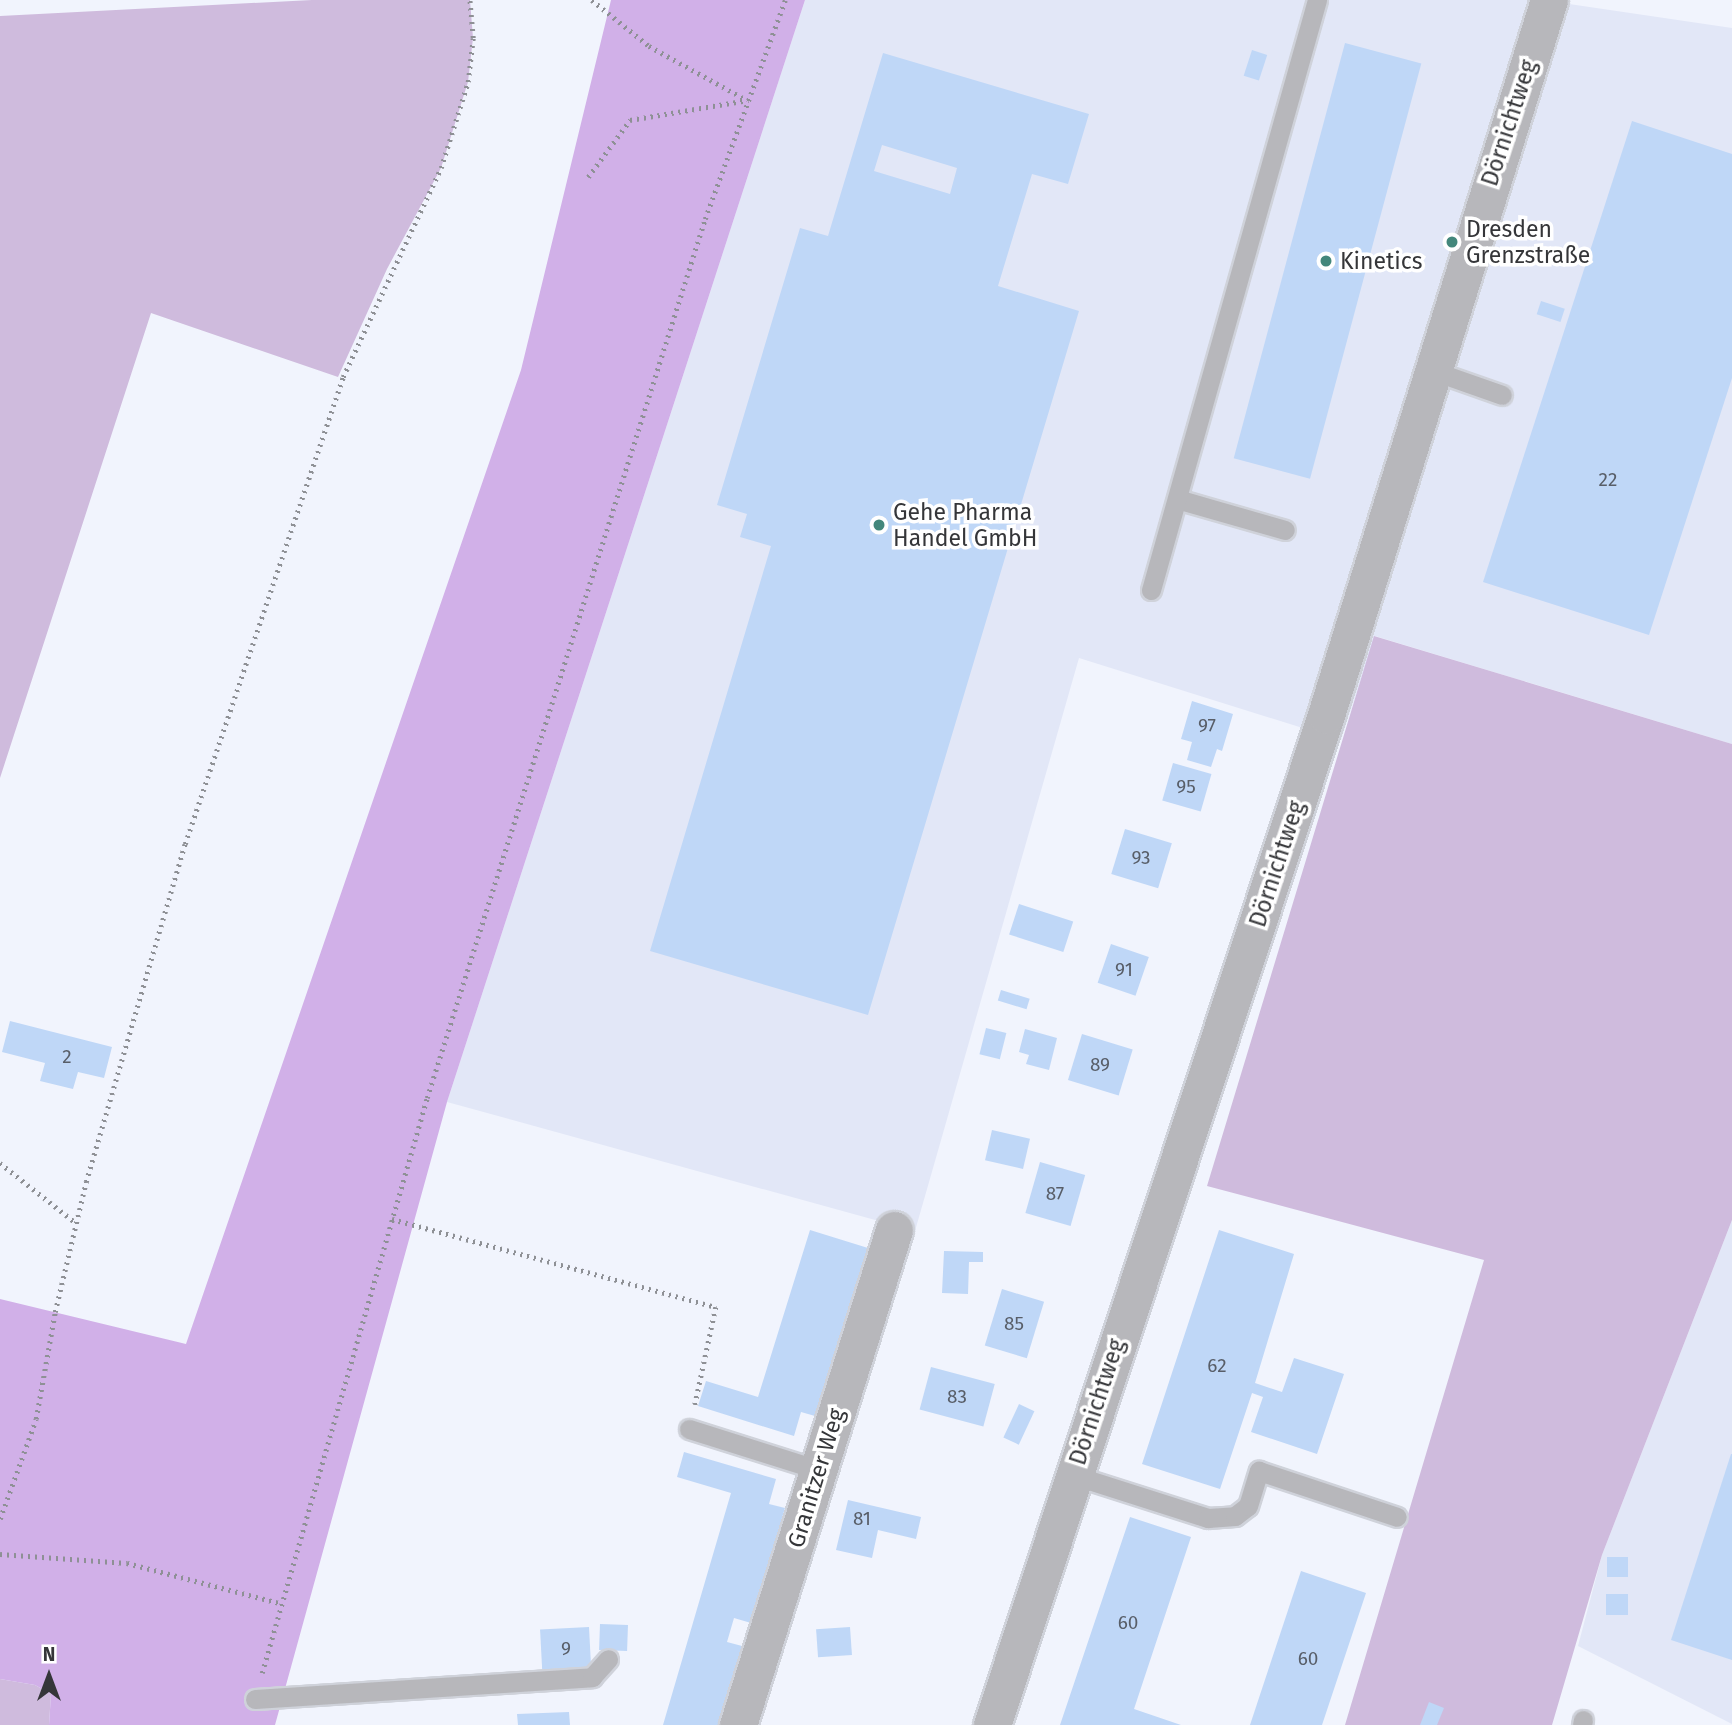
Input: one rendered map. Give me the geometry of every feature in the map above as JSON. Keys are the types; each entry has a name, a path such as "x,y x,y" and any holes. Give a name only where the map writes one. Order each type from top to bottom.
{"street":[{"name":"Dörnichtweg","path":"992,1725 1326,715 1431,370 1549,0"},
{"name":"Granitzer Weg","path":"738,1725 894,1230"}],"lane":[{"path":"1151,590 1317,0"},
{"path":"1431,370 1503,396"},
{"path":"1177,499 1285,530"},
{"path":"689,1429 819,1470"},
{"path":"1073,1475 1208,1518 1235,1516 1248,1506 1259,1471 1397,1517"},
{"path":"255,1699 592,1677 608,1659"}],"path":[{"path":"0,1519 36,1419 76,1223 185,844 343,377 442,168 468,82 473,38 470,0"},
{"path":"592,0 649,46 748,100"},
{"path":"255,1699 280,1603 392,1219 700,233 785,0"},
{"path":"588,177 630,120 748,100"},
{"path":"0,1163 76,1223"},
{"path":"392,1219 716,1307 689,1429"},
{"path":"0,1554 127,1563 280,1603"}],"shaded area":[{"path":"312,0 470,0 473,38 468,82 441,168 387,269 338,377 151,313 0,778 0,16"},
{"path":"611,0 805,0 447,1102 275,1725 49,1725 51,1694 35,1685 0,1679 0,1299 186,1344 521,370"},
{"path":"805,0 1542,0 1732,28 1732,744 1375,636 1341,740 1079,658 915,1231 447,1102"},
{"path":"1374,636 1732,744 1732,1220 1602,1555 1552,1725 1345,1725 1484,1260 1207,1186"},
{"path":"1732,1220 1732,1724 1578,1646 1602,1555"},
{"path":"0,1679 35,1685 51,1694 49,1725 0,1725"}],"building":[{"name":"Kinetics","path":"1345,43 1421,63 1310,479 1234,458"},
{"path":"1252,50 1267,55 1259,81 1244,76"},
{"name":"Gehe Pharma Handel GmbH","path":"883,53 1089,114 1068,184 1032,174 998,286 1079,311 868,1015 650,951 771,546 740,537 747,514 717,505 800,228 828,236","holes":["882,145 957,168 950,194 874,171"]},
{"path":"1632,121 1732,154 1732,378 1649,635 1483,582"},
{"path":"1541,301 1565,309 1560,322 1537,314"},
{"path":"1192,701 1233,714 1222,751 1217,749 1211,767 1187,760 1192,742 1181,739"},
{"path":"1173,763 1211,774 1201,812 1162,800"},
{"path":"1125,829 1172,843 1158,888 1111,874"},
{"path":"1019,904 1073,922 1063,952 1009,934"},
{"path":"1111,944 1149,957 1135,996 1098,983"},
{"path":"1001,990 1030,999 1026,1009 998,1001"},
{"path":"10,1021 112,1047 104,1078 78,1072 73,1089 40,1081 45,1063 2,1052"},
{"path":"986,1028 1006,1033 1000,1059 979,1054"},
{"path":"1025,1029 1057,1038 1049,1070 1026,1064 1029,1055 1019,1052"},
{"path":"1082,1034 1133,1049 1119,1095 1068,1080"},
{"path":"992,1130 1030,1139 1023,1169 985,1160"},
{"path":"1040,1162 1085,1175 1071,1226 1025,1213"},
{"path":"810,1230 868,1248 815,1416 801,1412 794,1436 698,1406 706,1381 758,1397"},
{"path":"1219,1230 1294,1254 1255,1383 1282,1392 1294,1358 1344,1374 1317,1454 1251,1432 1263,1397 1252,1393 1220,1489 1142,1464"},
{"path":"944,1251 983,1252 983,1262 969,1262 968,1294 942,1293"},
{"path":"1002,1289 1044,1302 1027,1358 985,1345"},
{"path":"931,1367 995,1384 983,1427 920,1410"},
{"path":"1019,1404 1034,1411 1019,1445 1003,1438"},
{"path":"684,1452 776,1479 769,1504 785,1508 751,1623 734,1618 727,1642 742,1646 719,1725 663,1725 731,1493 677,1477"},
{"path":"1732,1454 1732,1660 1671,1640"},
{"path":"848,1500 921,1517 916,1539 878,1530 872,1558 836,1550"},
{"path":"1130,1517 1191,1537 1134,1709 1181,1725 1060,1725"},
{"path":"1607,1557 1628,1557 1628,1577 1607,1577"},
{"path":"1301,1571 1366,1593 1322,1725 1250,1725"},
{"path":"1606,1594 1628,1594 1628,1615 1606,1615"},
{"path":"600,1624 628,1625 627,1651 599,1650"},
{"path":"589,1627 591,1667 542,1670 540,1630"},
{"path":"850,1627 852,1655 818,1657 816,1629"},
{"path":"1429,1702 1444,1708 1437,1725 1420,1725"},
{"path":"569,1712 570,1725 518,1725 517,1714"}],"place":[{"name":"Dresden Grenzstraße","path":"1452,242"},
{"name":"Kinetics","path":"1326,261"},
{"name":"Gehe Pharma Handel GmbH","path":"879,525"}]}
